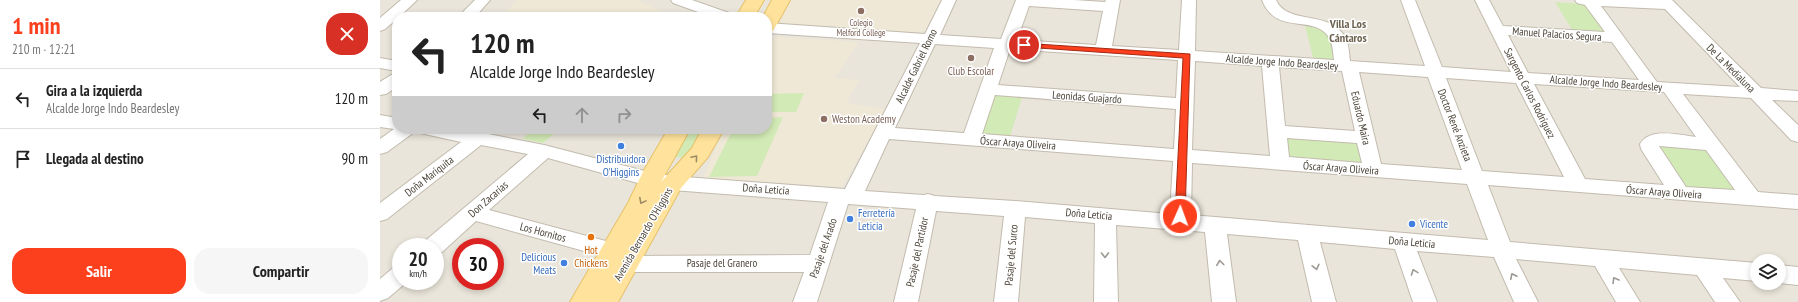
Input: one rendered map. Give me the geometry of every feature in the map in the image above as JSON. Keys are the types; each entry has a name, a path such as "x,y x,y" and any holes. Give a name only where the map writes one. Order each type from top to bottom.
{"main road":[{"path":"748,12 755,0"},
{"path":"772,18 781,0"},
{"name":"Avenida Bernardo O'Higgins","path":"604,302 620,258 662,181 677,134"},
{"name":"Avenida Bernardo O'Higgins","path":"662,181 700,152 710,134"},
{"name":"Avenida Bernardo O'Higgins","path":"583,302 620,258"}],"street":[{"path":"396,12 410,0"},
{"path":"471,12 483,0"},
{"path":"678,0 713,12"},
{"name":"Alcalde Gabriel Romo","path":"847,195 883,133 949,0"},
{"path":"1180,222 1189,0"},
{"name":"Eduardo Maira","path":"1269,0 1272,8 1283,16 1318,24 1332,31 1337,37 1365,138 1372,170"},
{"name":"Doctor René Anzieta","path":"1408,0 1506,262 1526,302"},
{"name":"Sargento Carlos Rodríguez","path":"1482,0 1578,185"},
{"path":"1584,0 1666,3"},
{"path":"1584,0 1711,144 1752,198"},
{"path":"971,139 1001,50 1010,38 1023,1 1113,3 1103,50"},
{"name":"De La Medialuna","path":"1666,3 1798,136"},
{"path":"380,26 392,16"},
{"name":"Alcalde Jorge Indo Beardesley","path":"772,28 1798,96"},
{"name":"Manuel Palacios Segura","path":"1498,30 1617,38"},
{"path":"1270,61 1280,163"},
{"path":"380,63 392,65"},
{"path":"380,90 392,82"},
{"name":"Leonidas Guajardo","path":"988,90 1185,104"},
{"path":"380,121 392,123"},
{"path":"1277,131 1365,138"},
{"name":"Óscar Araya Oliveira","path":"883,133 1798,202"},
{"path":"380,148 400,134"},
{"name":"Doña Leticia","path":"455,134 544,151 662,181 1015,208 1750,271"},
{"name":"Doña Mariquita","path":"380,214 478,138"},
{"path":"1680,193 1650,149 1649,144 1652,141 1660,140 1711,144"},
{"name":"Don Zacarías","path":"444,238 544,151"},
{"name":"Pasaje del Arado","path":"805,302 818,263 847,195"},
{"name":"Pasaje del Partidor","path":"906,302 928,201"},
{"name":"Pasaje del Surco","path":"1006,302 1015,208"},
{"name":"Los Hornitos","path":"473,213 620,258"},
{"path":"1104,216 1106,302"},
{"path":"1215,225 1224,302"},
{"path":"1308,233 1324,302"},
{"path":"1403,241 1425,302"},
{"name":"Pasaje del Granero","path":"620,258 818,263"},
{"path":"1602,259 1628,302"},
{"path":"1703,268 1728,302"},
{"path":"1786,275 1798,276"},
{"path":"380,292 392,282"}],"shaded area":[{"path":"380,0 1798,0 1798,302 380,302"},
{"path":"517,0 637,0 663,12 506,12"},
{"name":"Colegio Melford College","path":"791,0 941,0 926,30 919,32 782,24 780,21"},
{"name":"Weston Academy","path":"776,37 859,42 835,78 859,80 846,103 886,109 842,187 703,178 722,134 772,134 772,40"}],"green space":[{"path":"1555,2 1585,4 1606,35 1574,33"},
{"path":"1305,26 1325,33 1331,42 1337,62 1314,61"},
{"path":"804,93 796,112 772,112 772,94"},
{"path":"992,95 1022,97 1009,140 977,137"},
{"path":"783,117 757,176 709,177 730,134 772,134 772,118"},
{"path":"528,134 554,134 543,143 523,139"},
{"path":"687,134 704,134 691,158 675,157"},
{"path":"1284,136 1357,140 1363,165 1287,157"},
{"path":"1662,145 1708,148 1741,191 1682,188 1655,147"}],"place":[{"name":"Colegio Melford College","path":"861,11"},
{"name":"Club Escolar","path":"971,58"},
{"name":"Weston Academy","path":"824,119"},
{"name":"Distribuidora O'Higgins","path":"621,146"},
{"name":"Ferretería Leticia","path":"850,219"},
{"name":"Vicente","path":"1412,224"},
{"name":"Hot Chickens","path":"591,237"},
{"name":"Delicious Meats","path":"564,263"}],"district":[{"name":"Villa Los Cántaros","path":"1348,31"}],"route":[{"path":"1024,45 1187,56 1180,216"}]}
